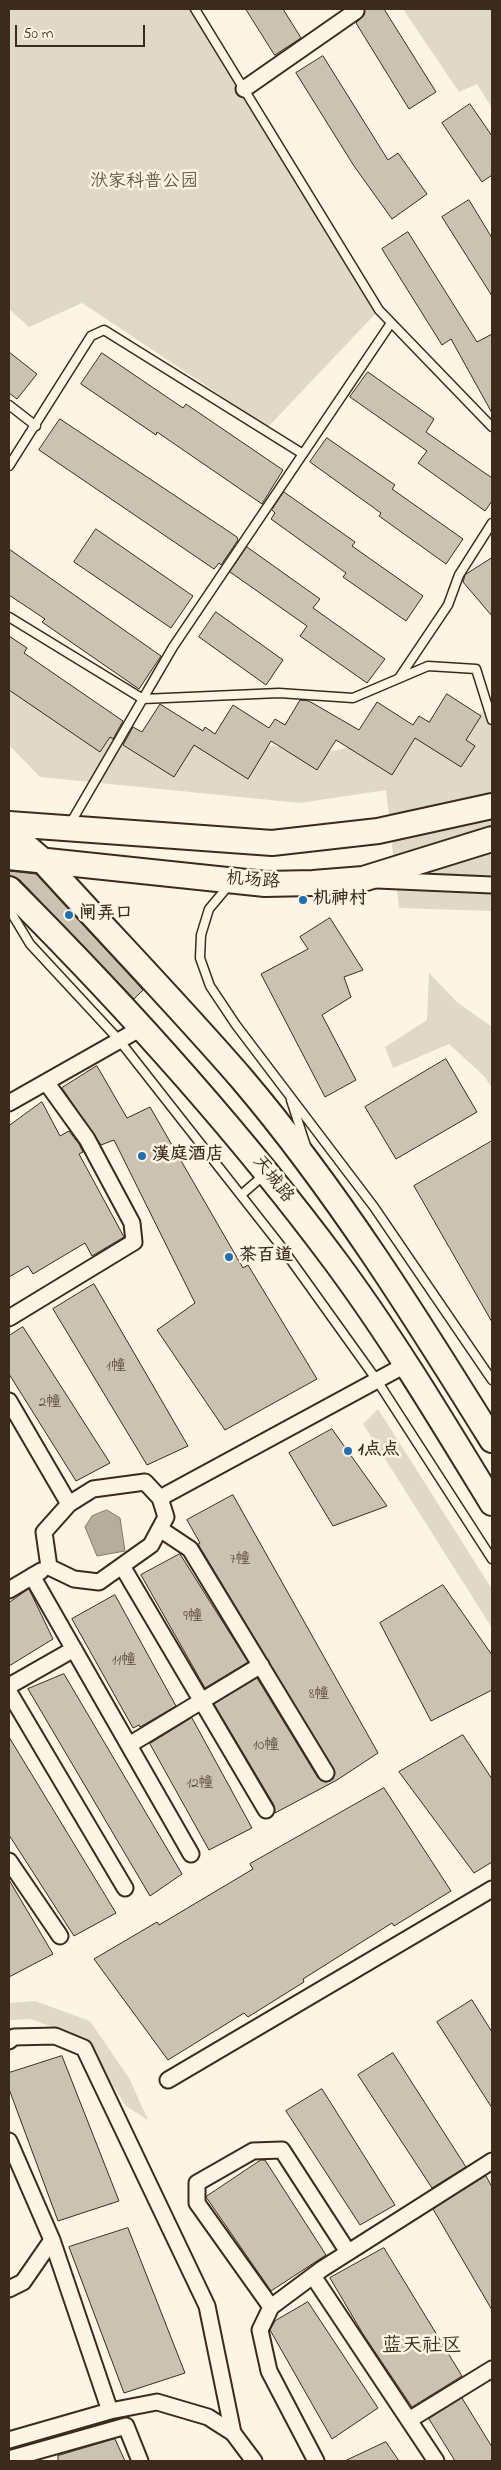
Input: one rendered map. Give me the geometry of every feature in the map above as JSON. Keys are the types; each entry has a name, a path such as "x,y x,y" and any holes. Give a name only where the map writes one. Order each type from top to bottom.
{"main road":[{"path":"9,824 272,843 378,832 492,806"},
{"path":"9,832 43,861 242,1080 337,1201 426,1333 492,1440"},
{"name":"机场路","path":"9,857 265,884 363,880 492,840"},
{"name":"天城路","path":"9,888 143,1027 267,1173 336,1262 407,1364 492,1503"}],"street":[{"path":"244,89 356,11"},
{"path":"363,880 492,885"},
{"path":"9,1103 143,1027"},
{"path":"9,1318 134,1242 132,1223 91,1148 46,1082"},
{"path":"160,1498 376,1379 407,1364"},
{"path":"9,1401 69,1504"},
{"path":"145,1482 160,1498 166,1517 151,1546 100,1582 74,1579 49,1567 44,1532 69,1504 93,1489 145,1482"},
{"path":"160,1529 190,1548 326,1773"},
{"path":"122,1566 266,1810"},
{"path":"9,1590 49,1567"},
{"path":"32,1576 191,1854"},
{"path":"9,1686 74,1649"},
{"path":"129,1745 261,1665"},
{"path":"9,1692 125,1888"},
{"path":"9,1861 60,1936"},
{"path":"168,2080 492,1888"},
{"path":"9,2041 14,2037 55,2036 84,2048 207,2306 233,2433"},
{"path":"9,2141 52,2240 110,2411"},
{"path":"271,2307 197,2203 197,2182 253,2151 282,2150 348,2252"},
{"path":"316,2461 269,2371 260,2330 271,2307 348,2252 492,2161"},
{"path":"9,2289 23,2282 52,2240"},
{"path":"313,2276 436,2461"},
{"path":"409,2420 492,2369"},
{"path":"9,2440 110,2411 157,2402 208,2417 233,2433 254,2461"},
{"path":"18,2458 126,2426 140,2461"}],"lane":[{"path":"195,9 379,310 492,427"},
{"path":"67,828 173,647 391,323"},
{"path":"9,466 91,336 104,330 303,454"},
{"path":"9,406 36,426"},
{"path":"399,678 448,605 460,575 492,523"},
{"path":"9,617 143,699 279,693 353,698 428,666 476,669 492,720"},
{"path":"233,881 209,909 201,935 200,958 210,986 236,1026 374,1207 492,1380"},
{"path":"9,910 30,944 119,1040 280,1245 376,1379 492,1559"},
{"path":"289,1094 316,1174"},
{"path":"241,1195 267,1173"}],"green space":[{"name":"洑家科普公园","path":"9,9 195,9 379,310 268,427 82,303 29,327 9,309"},
{"path":"403,9 492,9 492,108 477,84 459,92"},
{"path":"9,675 89,732 334,751 492,710 492,911 399,908 386,790 300,803 40,777 9,745"},
{"path":"429,973 458,1003 492,1027 492,1088 484,1076 449,1044 393,1068 385,1047 427,1020"},
{"path":"378,1409 492,1589 492,1628 363,1424"},
{"path":"35,2001 90,2021 129,2078 148,2120 126,2106 83,2039 31,2019 9,2020 9,2003"}],"shaded area":[{"path":"107,1510 120,1518 125,1551 97,1556 85,1527 92,1516"}],"building":[{"path":"246,9 283,9 301,38 275,55"},
{"path":"365,9 384,9 436,92 409,109 356,23 364,15"},
{"path":"323,56 388,160 398,153 427,194 392,219 354,166 296,73"},
{"path":"470,104 492,136 492,175 482,182 442,123"},
{"path":"469,200 492,238 492,296 442,217"},
{"path":"408,232 477,342 492,334 492,413 451,339 442,345 382,249"},
{"path":"9,352 37,374 17,399 9,393"},
{"path":"102,353 183,408 186,404 283,470 262,504 157,432 156,435 81,384"},
{"path":"368,372 434,419 426,432 492,478 492,501 485,511 418,463 427,451 350,397"},
{"path":"60,419 237,537 238,540 221,565 219,563 214,569 39,450"},
{"path":"327,438 395,485 392,489 463,539 446,564 379,516 381,513 310,462"},
{"path":"284,492 355,542 352,546 423,596 406,621 343,577 346,573 271,519 275,513 272,510"},
{"path":"96,529 193,596 171,628 74,562"},
{"path":"247,547 320,599 313,608 385,659 367,683 300,636 307,626 230,572"},
{"path":"9,549 161,656 139,689 42,622 45,619 9,595"},
{"path":"492,558 492,616 463,582 465,575"},
{"path":"216,612 283,660 266,685 199,637"},
{"path":"9,636 27,648 24,653 123,721 113,739 110,737 100,752 9,690"},
{"path":"447,694 481,716 466,740 475,746 461,767 415,738 392,775 336,740 317,770 271,741 248,779 194,745 174,777 123,745 133,727 142,732 160,704 203,731 205,727 215,734 233,705 269,728 275,719 285,725 300,700 309,701 359,730 377,702 413,725 419,716 429,722"},
{"path":"9,871 36,874 143,990 134,999 19,879 9,876"},
{"path":"330,918 363,970 344,977 351,997 322,1015 356,1080 325,1097 261,974 308,949 300,937"},
{"path":"446,1059 477,1112 396,1159 365,1107"},
{"path":"97,1066 127,1118 150,1107 243,1268 248,1265 317,1379 225,1430 157,1330 195,1303 114,1140 101,1145 62,1088"},
{"path":"42,1102 60,1136 69,1131 79,1144 83,1152 79,1154 124,1237 92,1256 85,1243 33,1274 28,1266 9,1277 9,1126"},
{"path":"492,1141 492,1322 414,1186"},
{"path":"94,1284 188,1446 147,1465 53,1309"},
{"path":"23,1327 110,1463 76,1481 9,1374 9,1336"},
{"path":"332,1429 387,1506 333,1526 289,1453"},
{"path":"233,1495 378,1753 337,1780 275,1813 274,1805 214,1704 257,1678 318,1778 326,1782 330,1781 335,1772 198,1544 200,1543 187,1520"},
{"path":"180,1554 248,1662 205,1688 141,1575"},
{"path":"443,1585 492,1655 492,1690 431,1721 380,1623"},
{"path":"29,1589 53,1639 9,1666 9,1603"},
{"path":"115,1595 176,1706 140,1727 139,1725 133,1728 72,1619"},
{"path":"64,1674 182,1874 150,1896 28,1689"},
{"path":"192,1718 252,1828 209,1850 150,1744"},
{"path":"463,1735 492,1779 492,1862 474,1873 399,1772"},
{"path":"9,1737 116,1913 74,1936 9,1835"},
{"path":"384,1788 451,1891 394,1926 392,1923 303,1979 304,1982 248,2017 244,2013 168,2060 94,1959 157,1922 159,1925 253,1869 250,1864"},
{"path":"9,1880 53,1954 9,1977"},
{"path":"472,2000 492,2032 492,2108 437,2022"},
{"path":"393,2053 466,2167 432,2188 358,2075"},
{"path":"62,2056 119,2201 58,2221 9,2089 9,2073"},
{"path":"322,2089 395,2205 360,2225 286,2111"},
{"path":"261,2160 265,2160 326,2255 271,2291 206,2197"},
{"path":"486,2176 492,2187 492,2310 433,2209"},
{"path":"128,2228 185,2373 124,2393 69,2247"},
{"path":"384,2248 462,2376 412,2407 363,2334 330,2278"},
{"path":"308,2302 378,2408 332,2439 270,2330 275,2321"},
{"path":"462,2398 492,2447 492,2461 455,2461 429,2419"},
{"path":"115,2439 125,2461 58,2461 58,2456"},
{"path":"386,2442 399,2461 345,2461"}],"place":[{"name":"机神村","path":"303,900"},
{"name":"闸弄口","path":"69,915"},
{"name":"漢庭酒店","path":"142,1156"},
{"name":"茶百道","path":"229,1257"},
{"name":"1点点","path":"348,1451"}],"district":[{"name":"蓝天社区","path":"422,2348"}]}
